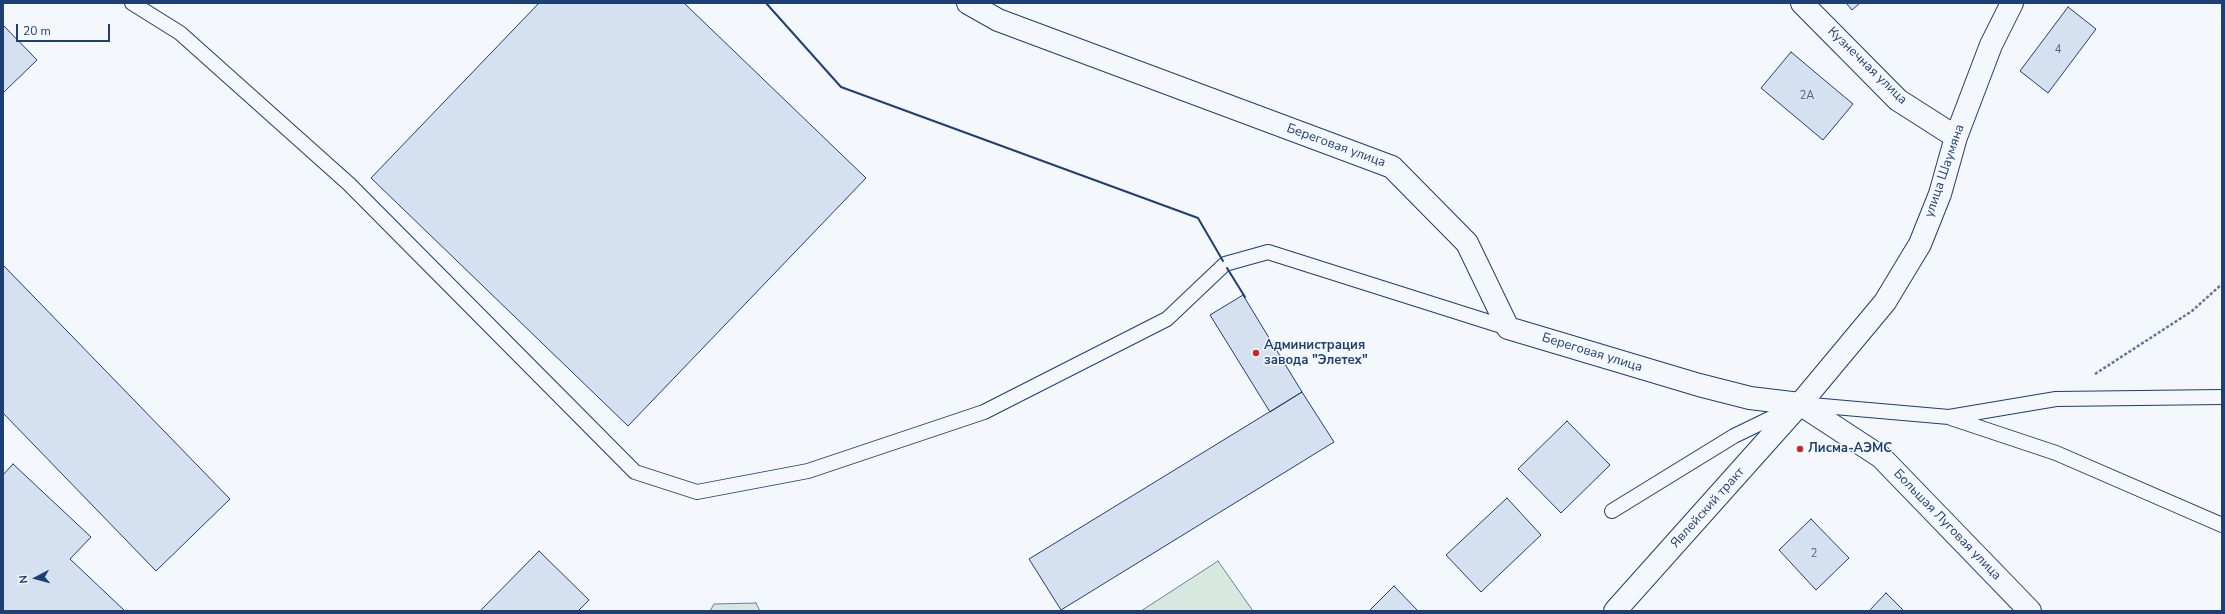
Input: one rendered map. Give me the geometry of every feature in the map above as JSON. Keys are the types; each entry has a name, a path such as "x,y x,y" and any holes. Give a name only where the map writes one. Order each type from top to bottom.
{"street":[{"name":"Береговая улица","path":"968,3 998,20 1392,167 1467,243 1508,328 1699,385 1750,398 1800,404"},
{"name":"Кузнечная улица","path":"1802,3 1898,100 1956,137"},
{"name":"улица Шаумяна","path":"1800,404 1884,302 1920,244 1940,194 1956,137 1991,45 2012,3"},
{"name":"Явлейский тракт","path":"1615,611 1800,404"},
{"name":"Большая Луговая улица","path":"1800,404 1881,457 2030,611"}],"lane":[{"path":"132,3 180,33 349,184 635,472 697,492 808,471 984,412 1167,319 1225,264 1268,252 1508,328"},
{"path":"1949,417 2056,399 2222,397"},
{"path":"1612,511 1734,436 1800,404 1949,417 2056,453 2222,525"}],"path":[{"path":"2056,399 2192,311 2222,284"}],"shaded area":[{"path":"1218,561 1253,611 1141,611"},
{"path":"756,603 760,611 710,611 714,604"}],"building":[{"path":"539,3 684,3 866,178 628,426 371,178"},
{"path":"1846,3 1860,3 1852,10"},
{"path":"2068,7 2096,29 2048,93 2020,71"},
{"path":"3,25 37,60 3,93"},
{"path":"1791,52 1853,104 1823,140 1761,88"},
{"path":"3,265 230,499 156,571 3,413"},
{"name":"Администрация завода \"Элетех\"","path":"1243,295 1302,392 1270,412 1210,315"},
{"path":"1302,392 1334,442 1061,610 1029,559"},
{"path":"1567,421 1610,465 1561,513 1518,469"},
{"path":"13,464 91,537 70,559 125,611 3,611 3,475"},
{"path":"1507,498 1541,535 1481,592 1446,555"},
{"path":"1811,519 1849,558 1816,590 1779,550"},
{"path":"539,551 589,600 578,611 480,611"},
{"path":"1394,586 1418,611 1369,611"},
{"path":"1886,593 1904,611 1869,611"}],"wall":[{"path":"766,3 841,87 1198,218 1223,261"},
{"path":"1227,268 1245,297"}],"place":[{"name":"Администрация завода \"Элетех\"","path":"1256,353"},
{"name":"Лисма-АЭМС","path":"1800,449"}]}
